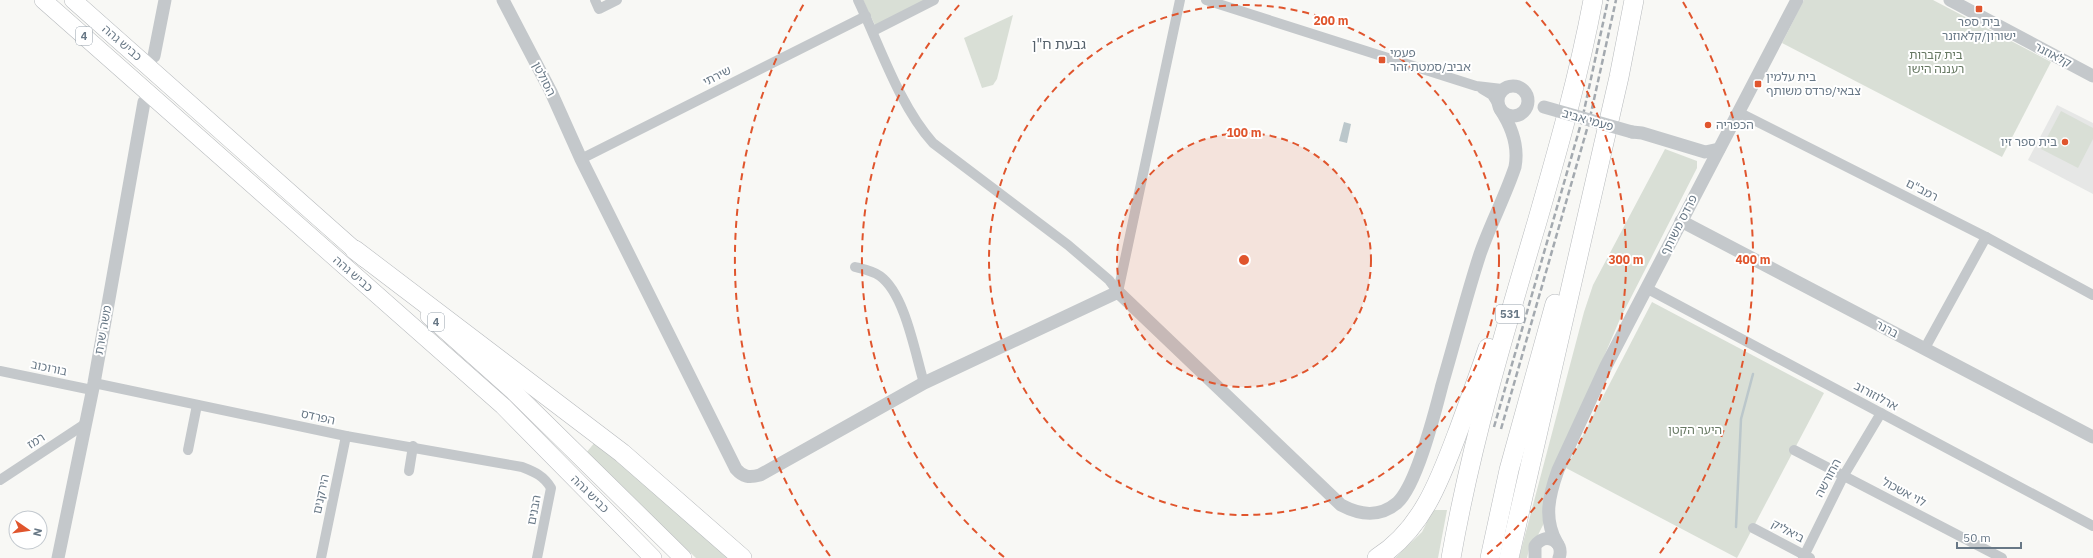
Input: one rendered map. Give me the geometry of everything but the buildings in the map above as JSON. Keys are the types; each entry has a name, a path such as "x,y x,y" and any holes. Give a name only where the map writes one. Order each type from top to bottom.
{"highway":[{"name":"כביש גהה","path":"43,0 503,406 652,558"},
{"name":"כביש גהה","path":"73,0 513,391 682,558"},
{"name":"531","path":"1451,558 1469,465 1578,73 1593,0"},
{"path":"1509,558 1613,103 1634,0"},
{"path":"1377,558 1386,552 1406,533 1424,511 1447,461 1492,338 1578,73"},
{"path":"1490,558 1509,470 1534,374 1613,103"},
{"path":"355,250 622,453 742,558"}],"street":[{"path":"154,56 165,0"},
{"name":"הסולטן","path":"503,0 551,92 581,159 726,448 741,474 752,477 760,475 924,383"},
{"path":"594,0 599,9 617,0"},
{"path":"858,0 900,92 925,134 933,143 1068,245 1109,280 1118,292 1341,505 1353,512 1364,514 1375,514 1385,511 1398,502 1405,492 1426,442 1479,258 1515,167 1517,155 1514,137 1507,120 1492,95 1476,86"},
{"path":"873,31 934,0"},
{"path":"1118,292 1180,0"},
{"path":"1206,0 1476,86 1502,89"},
{"name":"פרדס משותף","path":"1535,558 1535,546 1541,540 1548,522 1550,496 1558,470 1606,366 1797,0"},
{"name":"קלאוזנר","path":"1950,0 2093,76"},
{"name":"שירתי","path":"581,159 866,16"},
{"path":"1514,137 1517,122 1523,112 1527,104 1528,97 1522,89 1516,85 1508,86 1502,89 1498,95 1498,106 1509,116 1523,112"},
{"name":"פעמי אביב","path":"1528,97 1544,107 1632,132 1698,157 1706,174"},
{"name":"משה שרת","path":"58,558 93,386 144,102"},
{"name":"פעמי אביב","path":"1523,112 1529,109 1544,107"},
{"name":"רמב\"ם","path":"1738,112 1986,237 2093,296"},
{"name":"פעמי אביב","path":"1632,132 1642,133 1705,152 1718,149"},
{"name":"ברנר","path":"1681,221 2093,436"},
{"path":"1925,348 1986,237"},
{"path":"854,267 880,276 892,287 900,303 924,383 1118,292"},
{"name":"ארלוזורוב","path":"1646,288 2093,526"},
{"name":"בורוכוב","path":"0,371 93,386"},
{"name":"הפרדס","path":"93,386 197,405 346,436 413,446 522,467 538,472"},
{"path":"188,450 197,405"},
{"name":"החורשה","path":"1806,557 1844,475 1881,413"},
{"name":"רמז","path":"0,480 85,424"},
{"name":"הירקנים","path":"321,558 346,436"},
{"path":"409,471 413,446"},
{"name":"לוי אשכול","path":"1794,450 2002,558"},
{"name":"הבנים","path":"537,558 552,488 547,480 538,472"},
{"name":"פרדס משותף","path":"1548,522 1561,552"},
{"name":"ביאליק","path":"1753,528 1806,557"},
{"path":"1541,540 1550,538 1561,552"}],"shaded area":[{"name":"בית ספר זיו","path":"2057,105 2093,123 2093,194 2028,160"},
{"path":"1344,122 1351,124 1347,143 1339,141"}],"green space":[{"path":"863,0 929,0 875,25"},
{"name":"בית קברות רעננה הישן","path":"1804,0 1933,0 2051,62 2002,157 1782,43"},
{"path":"1013,15 997,79 993,85 982,88 964,38"},
{"path":"2061,111 2093,128 2093,139 2078,168 2041,149"},
{"path":"1665,149 1697,161 1697,168 1620,319 1550,483 1545,521 1538,535 1530,545 1527,558 1519,558 1584,312 1593,285"},
{"name":"היער הקטן","path":"1652,302 1824,393 1737,558 1566,468"},
{"path":"596,441 728,558 696,558 586,453"},
{"path":"1433,510 1447,510 1438,558 1395,558 1422,532"}],"waterway":[{"path":"1736,527 1741,419 1753,374"}],"railway":[{"path":"1494,427 1582,120 1608,0"},
{"path":"1501,429 1589,122 1616,0"}],"place":[{"name":"בית ספר ישורון/קלאוזנר","path":"1979,9"},
{"name":"פעמי אביב/סמטת זהר","path":"1382,60"},
{"name":"בית עלמין צבאי/פרדס משותף","path":"1758,84"},
{"name":"הכפריה","path":"1708,125"},
{"name":"בית ספר זיו","path":"2065,142"}],"district":[{"name":"גבעת ח\"ן","path":"1059,44"}]}
